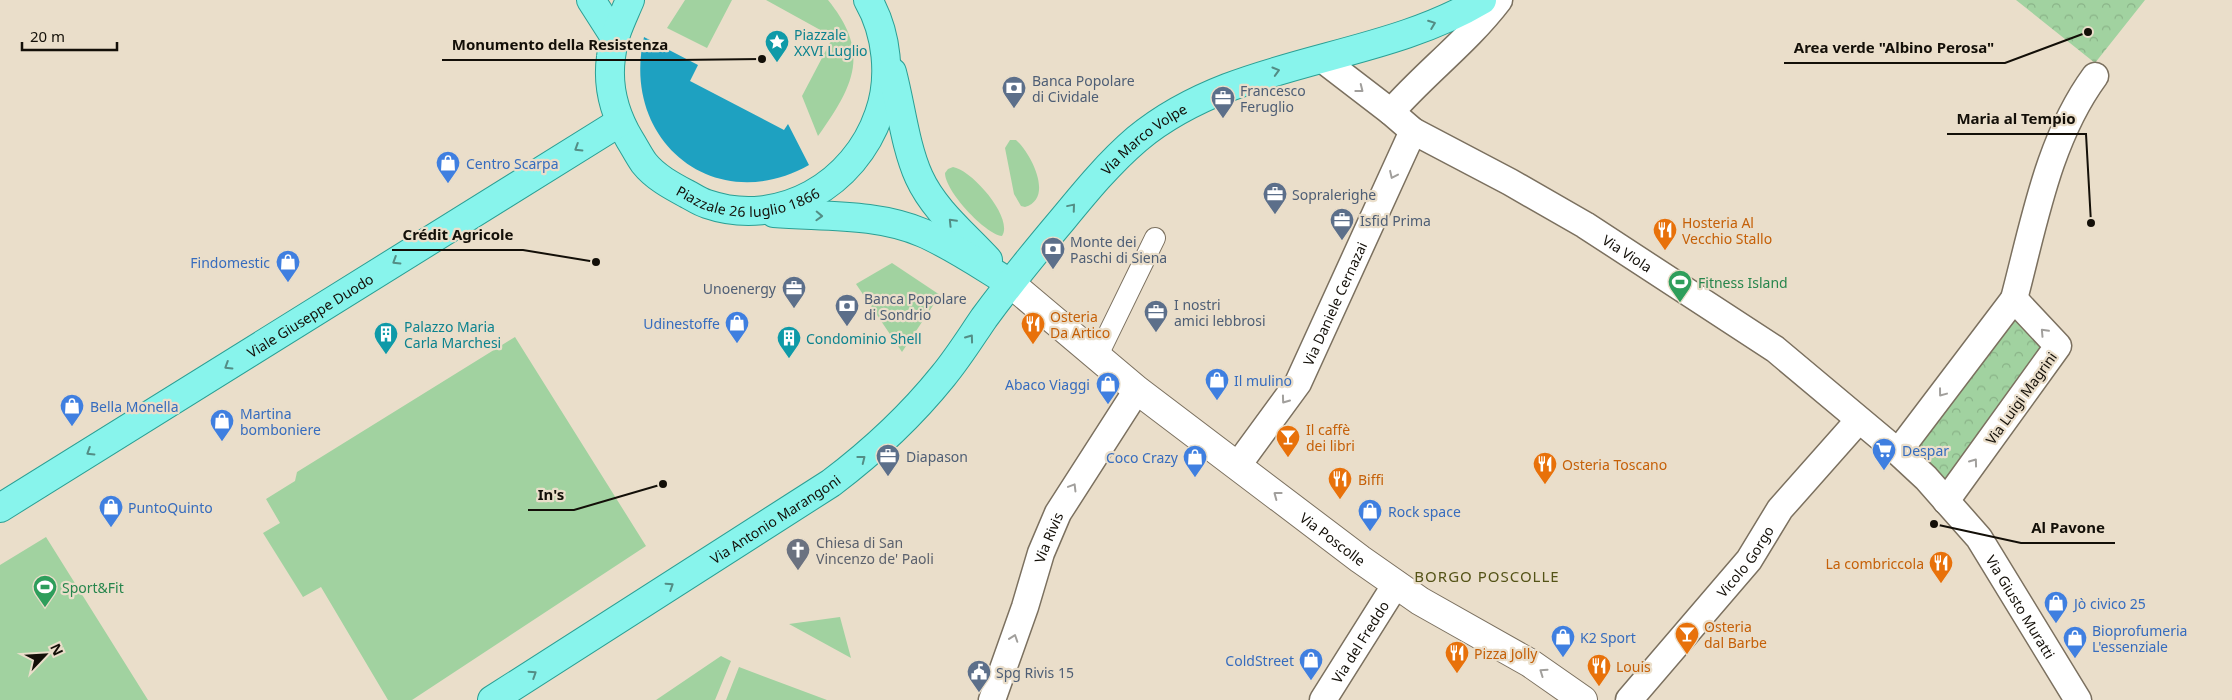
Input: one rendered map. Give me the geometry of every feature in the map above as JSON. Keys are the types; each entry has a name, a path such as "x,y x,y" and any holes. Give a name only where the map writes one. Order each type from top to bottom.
{"main road":[{"path":"590,0 614,36"},
{"name":"Piazzale 26 luglio 1866","path":"630,0 614,36 610,58 610,78 620,122 645,164 669,185 707,204 735,210 762,210 795,202 815,193 838,177 856,159 873,132 884,101 886,76 884,44 868,0"},
{"name":"Via Marco Volpe","path":"1010,283 1110,164 1137,139 1165,118 1229,86 1418,29 1452,16 1482,0"},
{"path":"884,44 902,108 908,144 920,179 942,212 1010,283"},
{"name":"Viale Giuseppe Duodo","path":"0,508 620,122"},
{"path":"735,210 860,218 892,224 922,233 1010,283"},
{"name":"Via Antonio Marangoni","path":"492,700 831,484 868,455 897,427 943,376 1010,283"}],"street":[{"path":"1322,59 1390,112 1411,89 1480,24 1499,0"},
{"path":"1898,452 2014,299 2049,170 2080,96 2095,76"},
{"name":"Via Viola","path":"1390,112 1413,131 1510,182 1585,225 1660,272 1775,349 1858,421 1898,452"},
{"name":"Via Daniele Cernazai","path":"1238,465 1298,383 1413,131"},
{"path":"1097,357 1155,238"},
{"name":"Via Poscolle","path":"1010,283 1137,390 1396,584 1420,600 1530,663 1582,700"},
{"name":"Via Luigi Magrini","path":"1946,501 2058,346 2014,299"},
{"name":"Via Rivis","path":"992,700 1025,607 1041,553 1058,513 1084,469 1137,390"},
{"name":"Vicolo Gorgo","path":"1629,700 1749,560 1780,508 1858,421"},
{"name":"Via Giusto Muratti","path":"1898,452 1926,478 1979,538 2078,700"},
{"name":"Via del Freddo","path":"1323,700 1396,584"}],"green space":[{"path":"685,0 732,0 707,48 667,28"},
{"path":"766,0 828,0 850,36 853,69 848,85 831,118 818,136 802,96 833,37"},
{"path":"2016,0 2145,0 2095,63"},
{"path":"1010,140 1016,140 1022,146 1028,154 1037,175 1038,194 1034,202 1025,207 1021,206 1014,194 1005,148"},
{"path":"953,167 961,170 980,185 997,207 1004,228 1002,236 986,228 976,220 959,200 947,181 945,173"},
{"path":"892,263 940,295 902,352 856,284"},
{"path":"2014,299 2058,346 1946,501 1898,452"},
{"path":"515,337 646,546 412,700 388,700 321,587 303,597 263,533 280,523 266,499 295,481 297,472"},
{"name":"Sport&Fit","path":"46,537 148,700 0,700 0,565"},
{"path":"840,617 851,658 789,624"},
{"path":"721,656 731,661 715,700 656,700"},
{"path":"739,667 827,700 726,700"}],"water":[{"path":"644,37 698,65 690,81 784,130 788,124 809,165 774,179 740,182 709,175 682,160 661,137 646,108 640,75"}],"place":[{"name":"Area verde \"Albino Perosa\"","path":"2088,32"},
{"name":"Monumento della Resistenza","path":"762,59"},
{"name":"Piazzale XXVI Luglio","path":"777,63"},
{"name":"Banca Popolare di Cividale","path":"1014,109"},
{"name":"Francesco Feruglio","path":"1223,119"},
{"name":"Centro Scarpa","path":"448,184"},
{"name":"Sopralerighe","path":"1275,215"},
{"name":"Maria al Tempio","path":"2091,223"},
{"name":"Isfid Prima","path":"1342,241"},
{"name":"Hosteria Al Vecchio Stallo","path":"1665,251"},
{"name":"Crédit Agricole","path":"596,262"},
{"name":"Monte dei Paschi di Siena","path":"1053,270"},
{"name":"Findomestic","path":"288,283"},
{"name":"Fitness Island","path":"1680,303"},
{"name":"Unoenergy","path":"794,309"},
{"name":"Banca Popolare di Sondrio","path":"847,327"},
{"name":"I nostri amici lebbrosi","path":"1156,333"},
{"name":"Udinestoffe","path":"737,344"},
{"name":"Osteria Da Artico","path":"1033,345"},
{"name":"Palazzo Maria Carla Marchesi","path":"386,355"},
{"name":"Condominio Shell","path":"789,359"},
{"name":"Il mulino","path":"1217,401"},
{"name":"Abaco Viaggi","path":"1108,405"},
{"name":"Bella Monella","path":"72,427"},
{"name":"Martina bomboniere","path":"222,442"},
{"name":"Il caffè dei libri","path":"1288,458"},
{"name":"Despar","path":"1884,471"},
{"name":"Diapason","path":"888,477"},
{"name":"Coco Crazy","path":"1195,478"},
{"name":"In's","path":"663,484"},
{"name":"Osteria Toscano","path":"1545,485"},
{"name":"Biffi","path":"1340,500"},
{"name":"Al Pavone","path":"1934,524"},
{"name":"PuntoQuinto","path":"111,528"},
{"name":"Rock space","path":"1370,532"},
{"name":"Chiesa di San Vincenzo de' Paoli","path":"798,571"},
{"name":"La combriccola","path":"1941,584"},
{"name":"Sport&Fit","path":"45,608"},
{"name":"Jò civico 25","path":"2056,624"},
{"name":"Osteria dal Barbe","path":"1687,655"},
{"name":"K2 Sport","path":"1563,658"},
{"name":"Bioprofumeria L'essenziale","path":"2075,659"},
{"name":"Pizza Jolly","path":"1457,674"},
{"name":"ColdStreet","path":"1311,681"},
{"name":"Louis","path":"1599,687"},
{"name":"Spg Rivis 15","path":"979,693"}],"district":[{"name":"BORGO POSCOLLE","path":"1487,576"}]}
